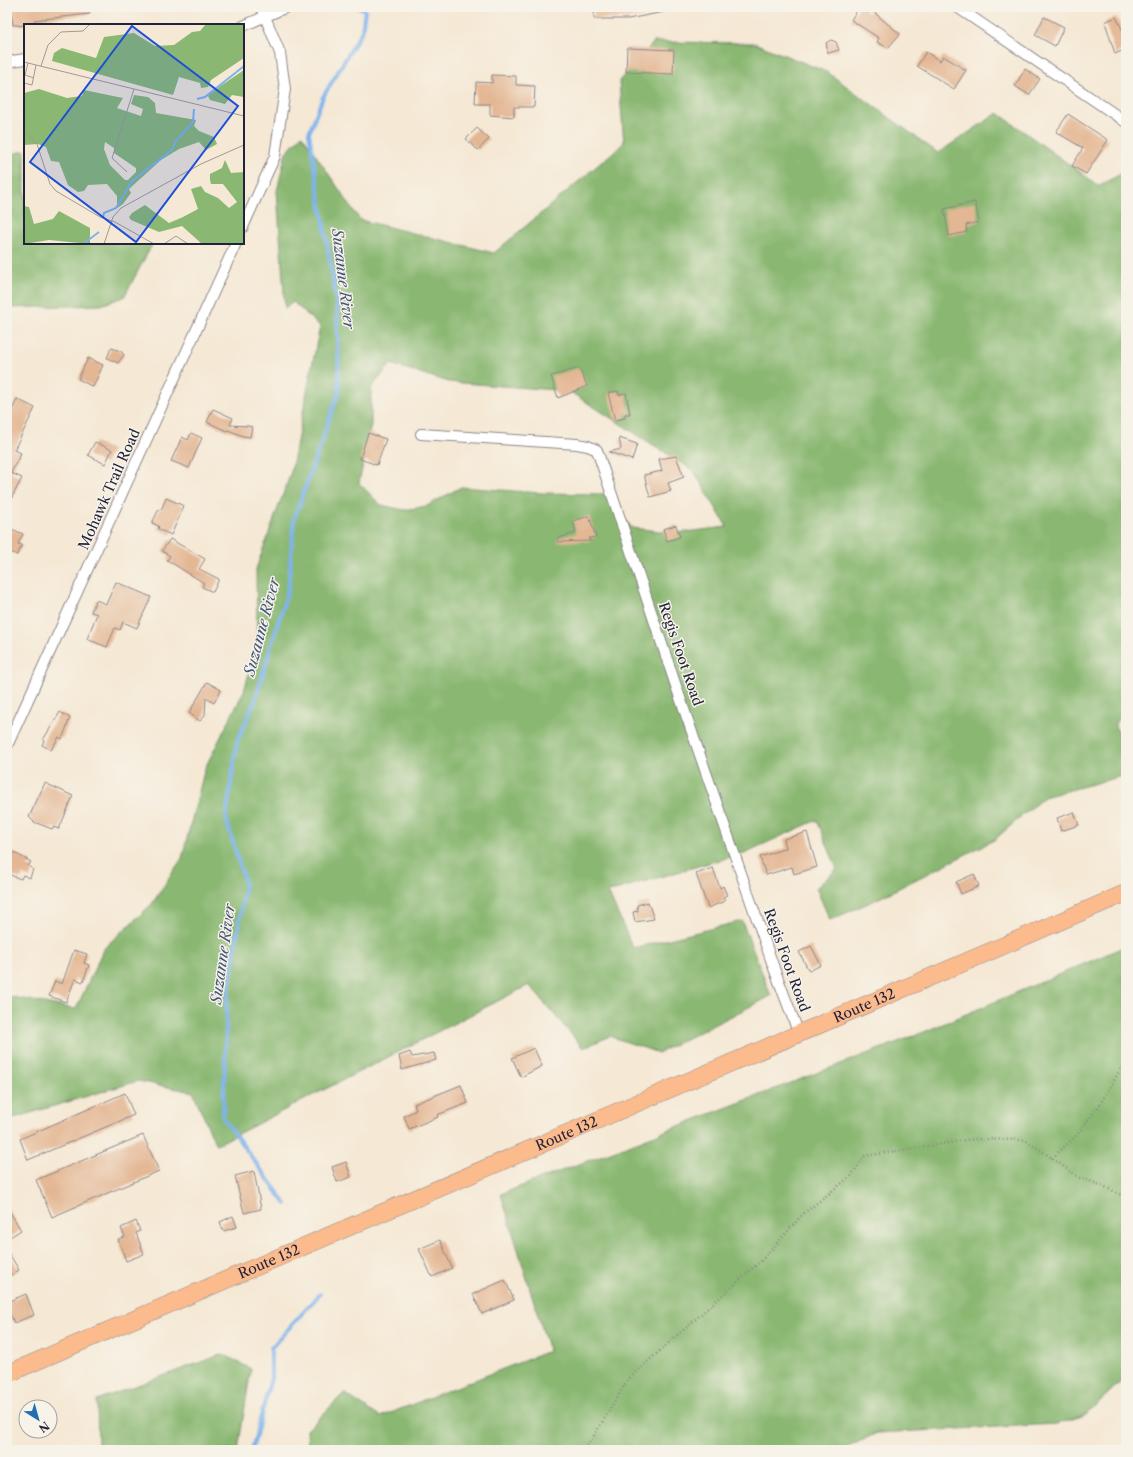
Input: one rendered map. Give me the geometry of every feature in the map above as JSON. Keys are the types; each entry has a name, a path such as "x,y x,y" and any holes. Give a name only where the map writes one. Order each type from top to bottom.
{"highway":[{"name":"Route 132","path":"7,1374 1126,893"}],"street":[{"path":"244,225 275,156 285,89 280,53 261,7"},
{"path":"244,26 287,7"},
{"path":"957,7 1126,122"},
{"path":"7,62 24,59"},
{"name":"Mohawk Trail Road","path":"7,746 236,244"},
{"name":"Regis Foot Road","path":"421,434 577,444 588,446 597,450 677,689 799,1034"}],"path":[{"path":"1052,1158 1076,1136 1100,1104 1126,1060"},
{"path":"580,1450 591,1441 628,1379 760,1262 803,1214 851,1176 865,1156 972,1139 1025,1140 1078,1177 1103,1186 1126,1197"}],"green space":[{"path":"654,42 754,43 827,72 938,153 998,113 1099,186 1126,171 1126,712 1115,723 1126,757 1126,775 1044,797 994,840 871,902 830,920 816,888 837,869 817,820 744,853 608,892 633,948 742,921 771,996 658,1053 610,1036 583,1048 529,985 216,1145 193,1092 138,1081 7,1120 7,996 76,1009 104,948 152,904 182,858 205,768 244,691 257,644 256,569 291,472 320,326 293,302 285,309 277,191 286,152 302,135 360,220 494,253 624,143 619,81","holes":["391,364 449,382 569,391 694,471 727,527 677,533 632,528 604,494 541,493 461,487 427,506 404,510 381,505 359,483 371,425 371,388"]},
{"path":"24,151 24,244 152,244 124,297 101,305 7,308 7,155"},
{"path":"1126,946 1126,1377 1085,1415 1057,1424 877,1433 845,1450 308,1450 307,1430 344,1393 380,1417 549,1351 501,1194 924,1032"},
{"path":"223,1354 251,1369 238,1450 98,1450 97,1400"}],"building":[{"path":"10,7 89,7 90,14 34,20 35,23 19,26 13,25"},
{"path":"594,7 664,7 664,12 628,19 594,19"},
{"path":"859,7 869,13 871,10 900,34 888,48 877,42 879,38 851,20"},
{"path":"1044,17 1064,27 1055,46 1035,35"},
{"path":"1116,17 1126,37 1126,49 1115,54 1105,22"},
{"path":"831,40 836,42 839,50 828,53 826,43"},
{"path":"627,48 674,50 673,74 626,72"},
{"path":"926,52 940,61 943,56 966,70 954,89 917,66"},
{"path":"1025,69 1040,79 1029,95 1015,86"},
{"path":"492,75 516,76 516,85 535,86 534,107 514,107 514,117 490,115 490,104 475,104 476,82 492,83"},
{"path":"1068,114 1108,140 1086,174 1072,166 1083,148 1056,132"},
{"path":"477,128 489,139 478,150 466,139"},
{"path":"975,202 979,222 966,225 967,232 949,236 944,209"},
{"path":"111,348 121,351 124,355 118,363 107,358"},
{"path":"88,358 103,365 93,387 78,379"},
{"path":"579,368 587,386 558,398 551,376"},
{"path":"618,391 619,395 626,393 630,414 625,414 625,418 615,420 608,393"},
{"path":"17,399 35,408 14,450 21,453 11,473 22,478 7,507 7,405 13,408"},
{"path":"213,409 233,418 230,425 252,427 250,437 228,430 227,431 207,422"},
{"path":"191,433 202,438 189,468 171,461 182,437 188,440"},
{"path":"368,433 386,439 377,465 360,459"},
{"path":"619,438 637,444 632,460 609,452 621,449"},
{"path":"95,442 112,450 105,464 88,455"},
{"path":"676,456 684,477 668,483 671,491 650,497 644,475 662,471 659,459"},
{"path":"166,498 184,506 171,535 158,529 159,526 152,523 159,509 161,510"},
{"path":"589,516 596,537 589,538 590,541 558,542 558,538 576,533 573,521"},
{"path":"676,525 680,537 667,541 663,529"},
{"path":"7,527 23,534 18,544 22,545 17,555 7,550"},
{"path":"170,539 205,559 199,569 219,579 213,592 202,587 204,583 167,560 170,556 162,551"},
{"path":"116,582 151,597 137,628 123,622 120,630 115,628 107,647 87,639 97,614 91,612 96,600 106,604"},
{"path":"207,682 221,690 214,703 206,698 205,715 200,721 189,713"},
{"path":"60,712 70,718 62,739 59,737 51,750 42,745 43,740"},
{"path":"45,783 73,796 59,829 53,827 52,829 34,822 29,817"},
{"path":"1074,812 1079,825 1061,831 1057,818"},
{"path":"807,832 817,867 794,874 792,867 766,875 760,857 786,848 784,839"},
{"path":"13,852 31,862 28,866 33,869 30,878 23,875 21,879 7,874 7,863"},
{"path":"713,868 720,888 723,886 727,895 723,897 725,901 708,908 696,874"},
{"path":"974,874 979,886 961,894 956,882"},
{"path":"648,902 654,919 635,922 633,912 638,911 637,905"},
{"path":"811,946 821,965 809,971 799,952"},
{"path":"74,950 87,954 84,963 89,965 83,982 75,979 66,1002 49,996 55,981 62,984"},
{"path":"534,1048 542,1066 521,1077 512,1058"},
{"path":"410,1052 412,1057 434,1053 436,1060 402,1070 399,1056"},
{"path":"461,1085 468,1103 437,1115 438,1117 409,1129 404,1116 416,1110 414,1104"},
{"path":"125,1093 134,1115 28,1160 20,1139"},
{"path":"143,1135 159,1171 52,1217 36,1180"},
{"path":"346,1162 351,1177 337,1182 332,1167"},
{"path":"254,1171 261,1209 244,1213 235,1176"},
{"path":"7,1207 21,1230 7,1239"},
{"path":"233,1216 237,1227 223,1231 220,1222"},
{"path":"136,1221 140,1231 136,1233 144,1254 126,1261 118,1239 125,1237 121,1228"},
{"path":"440,1240 452,1268 432,1277 419,1249"},
{"path":"7,1250 19,1270 7,1277"},
{"path":"505,1280 514,1300 482,1314 473,1294"},
{"path":"26,1294 34,1315 14,1323 7,1306 7,1302"}],"waterway":[{"name":"Suzanne River","path":"286,1204 223,1118 227,1002 245,884 226,818 237,742 255,700 288,590 294,519 339,392 337,305 309,133 323,97 362,31 365,10 358,7"},
{"name":"Suzanne River","path":"252,1450 271,1378 271,1348 320,1294"}]}
